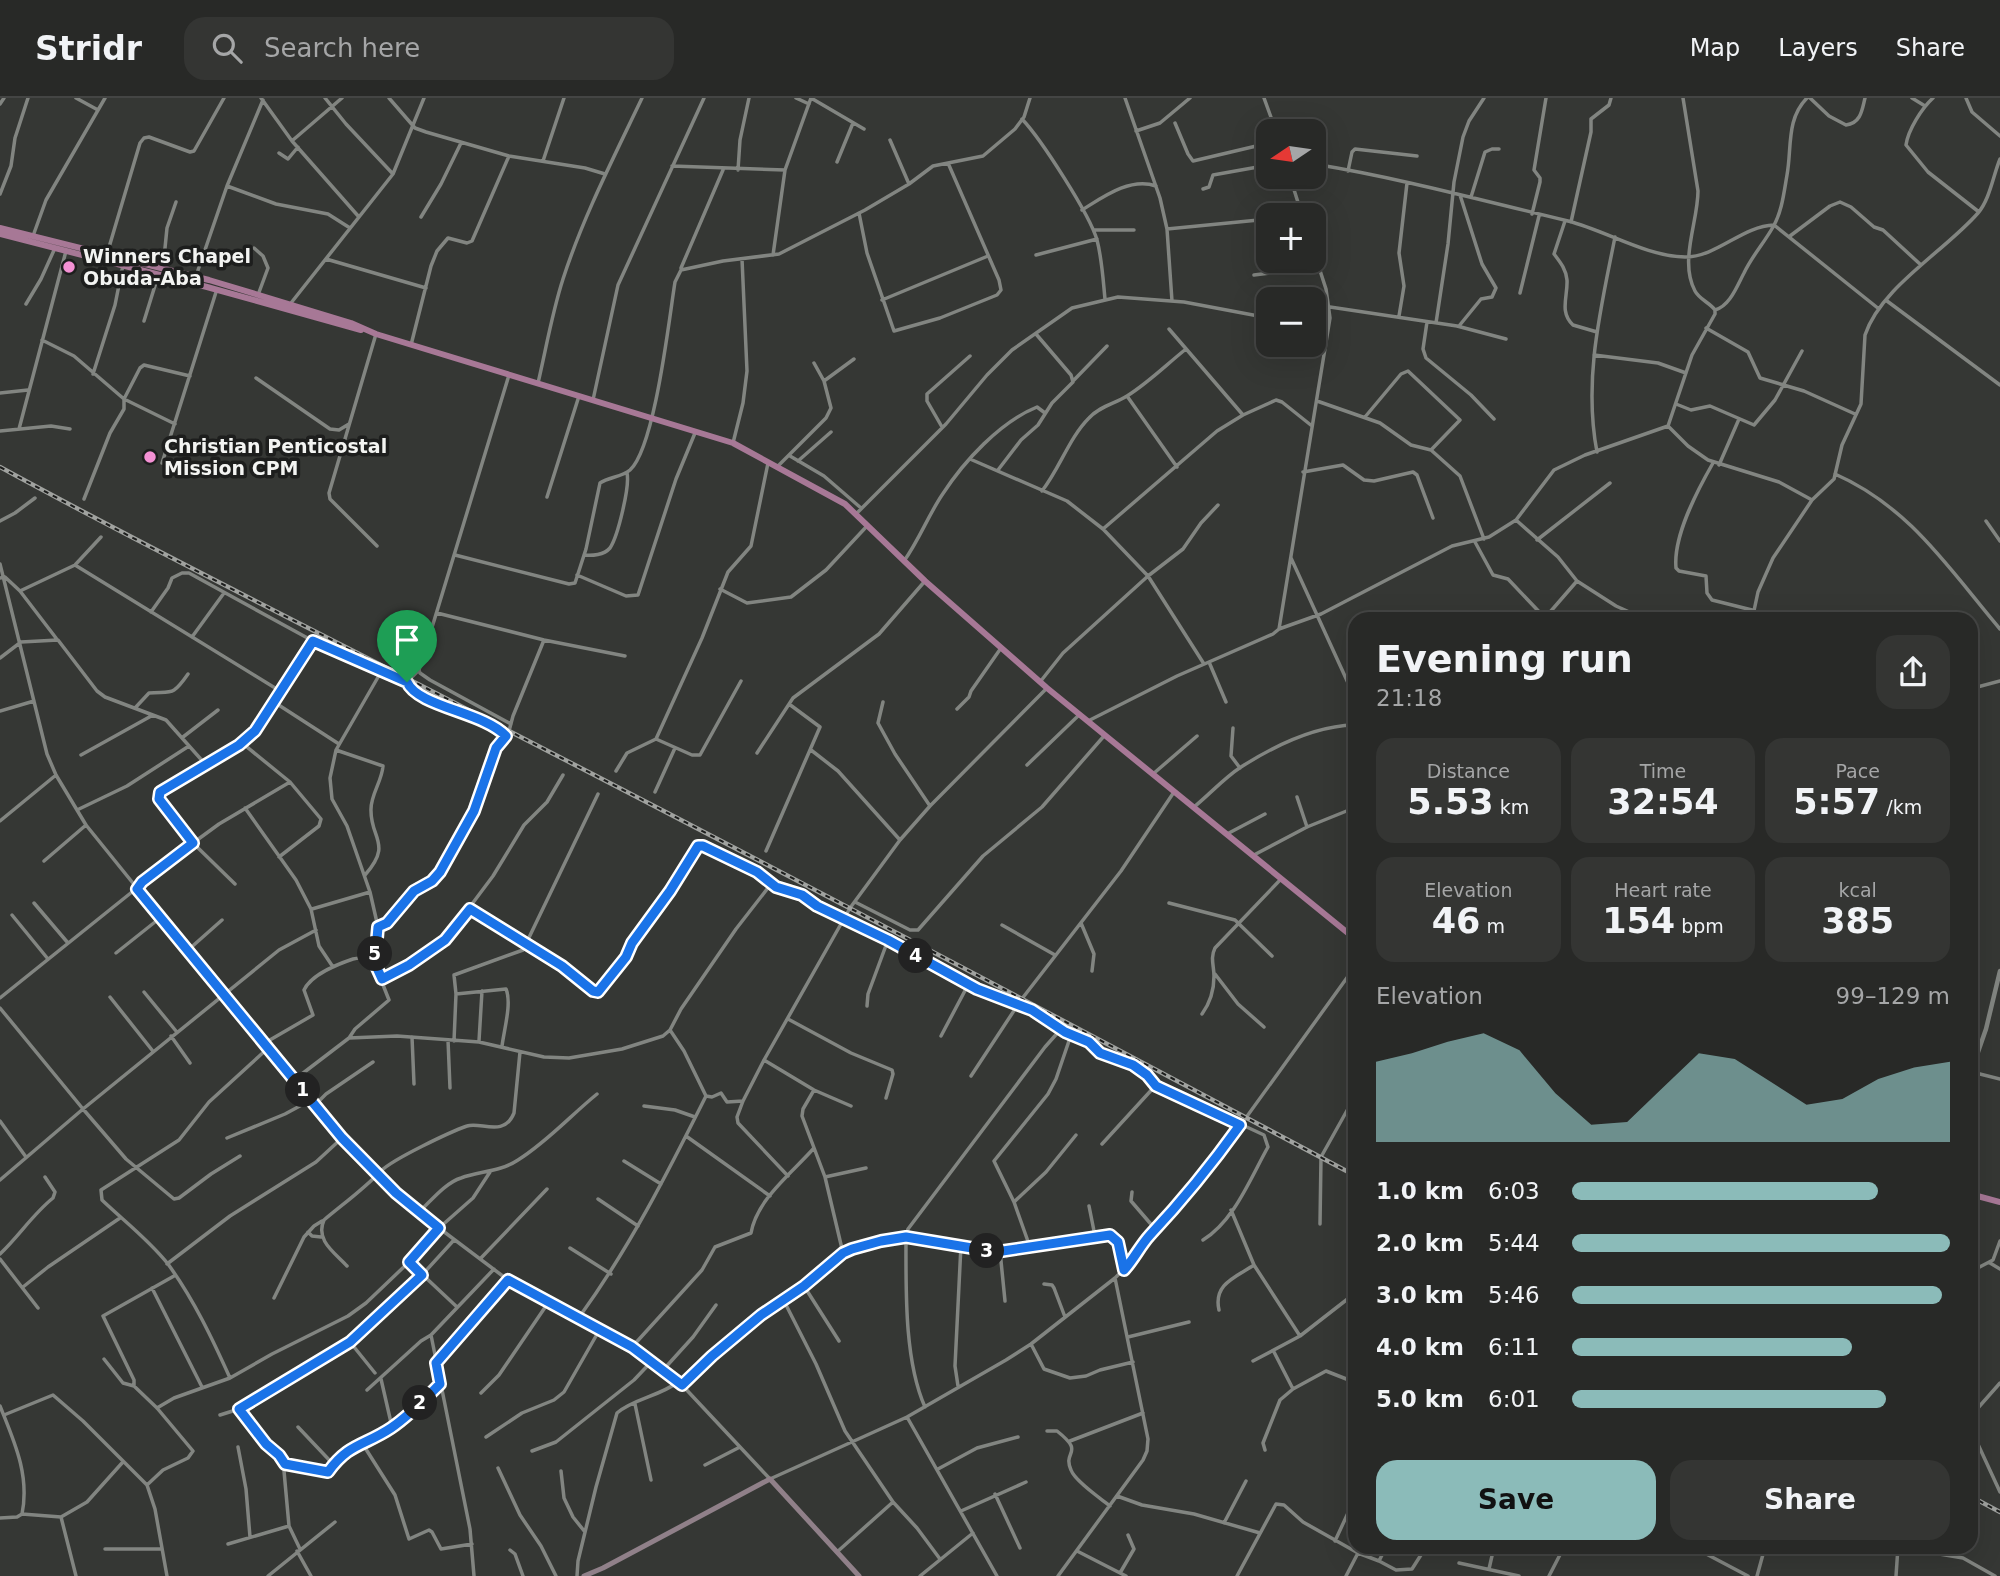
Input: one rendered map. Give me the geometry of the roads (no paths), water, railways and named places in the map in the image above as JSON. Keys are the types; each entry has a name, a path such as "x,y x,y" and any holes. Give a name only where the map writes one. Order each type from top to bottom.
{"highway":[{"path":"0,228 107,254 733,443 858,511 867,526 925,582 1086,722 1348,933"},
{"path":"0,234 123,265 196,276 351,323 366,331"},
{"path":"1978,1196 2000,1202"}],"main road":[{"path":"584,1576 770,1479 859,1576"}],"street":[{"path":"0,104 4,98"},
{"path":"0,194 12,166 15,138 28,98"},
{"path":"76,98 98,110"},
{"path":"33,236 46,200 105,98"},
{"path":"107,254 140,143 149,137 190,152 194,151 223,98"},
{"path":"325,98 393,174"},
{"path":"292,141 342,98"},
{"path":"389,98 413,126 509,156 606,175"},
{"path":"290,304 393,174 424,98"},
{"path":"543,161 564,98"},
{"path":"538,383 563,280 606,175 642,98"},
{"path":"593,400 618,285 704,98"},
{"path":"738,170 740,140 749,98"},
{"path":"796,98 808,104"},
{"path":"773,255 785,170 811,98 864,129"},
{"path":"681,270 773,255 802,244 859,213 909,184 933,166 983,156 1006,138 1022,119 1030,98"},
{"path":"1125,98 1156,186 1167,229 1172,301"},
{"path":"1135,131 1160,123 1190,98"},
{"path":"1264,98 1272,119"},
{"path":"1436,323 1463,137 1469,121 1485,98"},
{"path":"1532,214 1540,183 1534,170 1546,98"},
{"path":"1571,222 1591,132 1591,120 1609,105 1611,98"},
{"path":"1683,98 1698,191 1688,257 1695,291 1715,310"},
{"path":"1715,310 1723,307 1734,292 1750,261 1774,225 1787,174 1793,122 1801,105 1809,98 1829,116 1846,125 1860,118 1865,98"},
{"path":"1912,98 1925,107"},
{"path":"1933,98 1925,107 1906,145 1928,172 1979,212"},
{"path":"1966,98 1972,113 2000,136"},
{"path":"262,99 292,141 359,217"},
{"path":"196,276 227,186 262,99"},
{"path":"1022,119 1035,134 1094,230 1105,299"},
{"path":"837,162 853,123"},
{"path":"1175,123 1188,154 1194,161 1256,146"},
{"path":"890,140 909,184"},
{"path":"421,218 461,143"},
{"path":"279,153 288,159 298,147"},
{"path":"1349,171 1352,152 1355,149 1417,156"},
{"path":"1471,197 1485,152 1499,149"},
{"path":"411,345 431,265 444,240 453,238 467,243 472,241 509,156"},
{"path":"1713,463 1699,489 1680,538 1676,568 1679,571 1706,576 1707,593 1712,600 1752,610 1773,558 1812,500 1831,484 1842,445 1862,397 1865,335 1868,326 1921,265 1979,212 2000,159"},
{"path":"859,213 867,253 892,329 895,331 982,303 999,294 1001,290 988,256 948,163"},
{"path":"673,166 723,170 785,170"},
{"path":"1326,166 1407,182 1539,216 1565,220 1655,251 1688,257 1706,252 1755,228 1774,225 1880,310"},
{"path":"1203,190 1209,187 1213,175 1256,167"},
{"path":"455,555 569,584 575,583 600,483 626,472 639,455 652,418 675,282 723,170"},
{"path":"1399,316 1404,286 1399,253 1407,182"},
{"path":"1082,210 1112,193 1138,184 1156,186"},
{"path":"227,186 276,204 328,214 350,228"},
{"path":"1457,326 1462,324 1480,299 1492,297 1496,288 1482,264 1460,194"},
{"path":"144,321 161,271 167,228 176,202"},
{"path":"1790,236 1830,205 1844,203 1874,227 1883,230 1921,265"},
{"path":"1520,293 1539,216"},
{"path":"1167,229 1256,220"},
{"path":"1565,220 1554,254 1567,278 1564,299 1567,316 1573,325 1597,332"},
{"path":"1094,230 1135,230"},
{"path":"1597,452 1591,419 1594,355 1615,237"},
{"path":"1037,255 1097,239"},
{"path":"26,304 55,248"},
{"path":"254,248 263,256 268,268 258,295"},
{"path":"19,429 66,251"},
{"path":"882,300 988,256"},
{"path":"326,259 426,288"},
{"path":"733,443 743,403 747,371 742,259"},
{"path":"93,374 115,305 123,265"},
{"path":"1254,275 1270,273"},
{"path":"1279,629 1330,318 1322,273"},
{"path":"162,463 217,289"},
{"path":"790,456 824,476 858,511 942,427 1003,359 1023,341 1068,310 1118,297 1172,301 1256,316"},
{"path":"1887,301 2000,385"},
{"path":"1330,307 1457,326 1506,339"},
{"path":"1086,722 1279,629 1316,616 1452,546 1484,539 1516,520 1554,470 1668,426 1692,355 1715,310"},
{"path":"1326,318 1330,318"},
{"path":"1427,322 1423,349 1426,358 1471,395 1494,419"},
{"path":"1706,328 1748,352 1760,378 1784,384 1856,415"},
{"path":"1169,329 1243,415"},
{"path":"376,334 329,493 330,499 377,546"},
{"path":"1036,334 1074,380"},
{"path":"42,340 75,356 124,399 175,424"},
{"path":"998,470 1021,440 1038,425 1045,413 1107,345"},
{"path":"1042,491 1054,475 1074,437 1090,416 1128,396 1186,349"},
{"path":"1676,404 1691,410 1710,406 1751,425 1756,424 1784,384 1802,351"},
{"path":"1594,355 1658,363 1686,373"},
{"path":"942,427 927,401 927,394 970,356"},
{"path":"824,381 854,359"},
{"path":"776,467 826,418 831,408 824,381 814,363"},
{"path":"84,499 110,433 124,409 124,399 142,366 190,376"},
{"path":"1365,417 1401,374 1408,371 1460,420 1431,450"},
{"path":"407,682 419,670 509,375"},
{"path":"256,378 330,429 339,430 349,424"},
{"path":"0,393 28,390"},
{"path":"547,497 579,396"},
{"path":"1128,396 1177,467"},
{"path":"1103,530 1217,431 1243,415 1276,401 1282,402 1311,426"},
{"path":"1316,401 1380,423 1411,445 1431,450 1460,477 1484,539"},
{"path":"904,561 921,537 943,494 980,446 1027,411 1037,407 1045,413"},
{"path":"1719,465 1739,419"},
{"path":"0,431 51,426 70,429"},
{"path":"1668,426 1688,446 1713,463 1779,482 1812,500"},
{"path":"577,575 626,596 638,595 676,479 695,431"},
{"path":"798,461 831,432"},
{"path":"970,459 1071,503 1103,530 1148,576 1206,663 1226,702"},
{"path":"616,771 627,753 656,738 702,638 728,572 751,547 768,463"},
{"path":"1303,472 1336,464 1343,465 1364,480 1374,481 1413,472 1417,475 1433,517"},
{"path":"584,555 600,554 610,547 622,513 628,482 626,472"},
{"path":"1835,474 1870,491 1917,530 1951,567 2000,629"},
{"path":"1537,540 1609,483"},
{"path":"0,521 35,498"},
{"path":"1040,682 1063,653 1148,576 1183,549 1218,505"},
{"path":"1516,520 1558,557 1577,581 1629,612"},
{"path":"1986,521 2000,541"},
{"path":"720,589 747,603 791,597 826,570 867,526"},
{"path":"20,591 75,565 101,537"},
{"path":"1475,541 1493,575 1508,579 1538,612"},
{"path":"1290,557 1348,683"},
{"path":"0,564 47,754 56,775 86,825 267,1049 312,1099 342,1138 378,1176 419,1212 508,1280 653,1360 682,1385 770,1479 925,1407 1031,1344 1115,1278 1201,1180 1348,976"},
{"path":"75,565 280,691"},
{"path":"151,612 172,578 182,573 195,576 313,641 407,682 412,691 436,703 470,713 499,729 506,736"},
{"path":"2,577 20,591 97,691 105,697 166,720 206,765"},
{"path":"1550,612 1577,581"},
{"path":"757,753 796,695 879,634 925,582"},
{"path":"192,637 224,593"},
{"path":"437,613 544,640 625,656"},
{"path":"0,658 20,642 58,640"},
{"path":"378,927 387,923 414,891 432,881 440,872 474,811 496,748 506,736 544,640"},
{"path":"236,884 193,843 158,796 160,792 242,743 261,724 313,641"},
{"path":"957,709 969,697 1001,648"},
{"path":"419,670 430,680 511,724"},
{"path":"372,957 376,950 378,927 370,892 346,825 330,792 330,778 335,750 381,672"},
{"path":"135,708 149,693 170,693 180,687 188,674"},
{"path":"656,738 695,755 702,753 741,681"},
{"path":"1978,687 2000,681"},
{"path":"789,1176 740,1128 737,1117 764,1060 844,918 900,840 1047,688"},
{"path":"0,711 34,701"},
{"path":"274,702 338,744"},
{"path":"883,702 878,723 930,806"},
{"path":"766,851 821,725 789,704"},
{"path":"183,737 218,710"},
{"path":"81,755 153,715"},
{"path":"1027,765 1079,715"},
{"path":"1193,808 1240,768 1303,737 1348,726"},
{"path":"1233,728 1231,756 1240,768"},
{"path":"855,902 911,930 918,929 983,856 1042,807 1104,736"},
{"path":"1153,774 1197,736"},
{"path":"242,743 290,782 322,821 279,857"},
{"path":"77,810 127,786 190,746"},
{"path":"655,792 676,748"},
{"path":"335,750 383,766 371,808 379,849 376,862 365,875"},
{"path":"811,750 838,771 900,840"},
{"path":"0,821 56,775"},
{"path":"382,979 409,965 445,940 493,876 524,825 547,802 562,775"},
{"path":"0,998 193,843 290,782"},
{"path":"971,1076 1018,1004 1121,871 1174,792"},
{"path":"454,1041 455,974 520,951 527,944 598,794"},
{"path":"1297,797 1307,827"},
{"path":"245,808 296,880 311,909 321,949 333,967"},
{"path":"1251,856 1307,827 1348,810"},
{"path":"1226,835 1265,814"},
{"path":"44,860 86,825"},
{"path":"470,909 598,992 626,957 632,943 670,891 698,846 703,846 757,872 772,884 802,895 817,906 888,940 968,985 1032,1010 1071,1035 1089,1042 1100,1053 1133,1065 1156,1086 1264,1135 1268,1147 1231,1210 1221,1226 1202,1240"},
{"path":"1202,1014 1209,1003 1214,972 1212,956 1215,948 1281,879"},
{"path":"349,1038 412,1037 479,1042 520,1052 569,1058 590,1056 663,1036 670,1030 681,1009 736,929 772,884"},
{"path":"311,909 370,892"},
{"path":"34,903 68,943"},
{"path":"1169,903 1224,916 1240,923 1272,956"},
{"path":"12,915 48,959"},
{"path":"116,953 160,918"},
{"path":"187,951 222,920"},
{"path":"1081,923 1094,954 1092,971"},
{"path":"1002,925 1055,955"},
{"path":"0,1180 152,1050 279,950 316,930"},
{"path":"867,1006 868,994 888,940"},
{"path":"294,1080 349,1038 362,1022 387,1003 388,997 372,957"},
{"path":"263,1044 313,1015 304,987 333,967 355,958 372,957"},
{"path":"1978,1053 2000,971"},
{"path":"1214,972 1238,1004 1264,1027"},
{"path":"941,1036 968,985"},
{"path":"456,994 503,989 508,992 509,1007 502,1046"},
{"path":"479,1042 482,991"},
{"path":"144,992 176,1032"},
{"path":"110,997 152,1050"},
{"path":"0,1008 107,1139 126,1159 174,1199 240,1156"},
{"path":"788,1019 851,1053 892,1070 886,1098"},
{"path":"925,1407 918,1388 907,1317 906,1237 911,1224 1061,1029"},
{"path":"670,1030 684,1051 706,1096"},
{"path":"1030,1247 1014,1202 994,1161 1048,1094 1071,1035"},
{"path":"171,1036 190,1063"},
{"path":"412,1037 414,1084"},
{"path":"448,1041 450,1088"},
{"path":"230,1378 205,1324 167,1264 141,1235 103,1200 101,1190 179,1140 209,1102 267,1049"},
{"path":"274,1298 308,1232 387,1167 447,1134 471,1125 490,1129 511,1119 514,1113 520,1052"},
{"path":"764,1060 814,1090 851,1106"},
{"path":"316,1104 326,1094 373,1062"},
{"path":"1978,1075 2000,1079"},
{"path":"1102,1144 1156,1086"},
{"path":"814,1090 802,1112 825,1177 843,1253"},
{"path":"706,1096 712,1097 721,1093 727,1102 743,1101"},
{"path":"419,1212 460,1178 490,1172 516,1162 541,1145 562,1123 597,1094"},
{"path":"579,1317 611,1274 706,1096"},
{"path":"227,1138 267,1122 312,1099"},
{"path":"644,1106 675,1110 695,1117"},
{"path":"1320,1224 1321,1157 1348,1109"},
{"path":"0,1121 26,1157"},
{"path":"1014,1202 1046,1172 1076,1135"},
{"path":"685,1136 770,1196"},
{"path":"167,1264 230,1216 316,1162 342,1138"},
{"path":"632,1347 702,1270 715,1247 751,1233 756,1216 770,1196 814,1148"},
{"path":"624,1161 661,1184"},
{"path":"825,1177 866,1168"},
{"path":"157,1408 174,1398 230,1378 348,1316 366,1303 409,1262 439,1228 473,1198 490,1172"},
{"path":"0,1254 39,1209 53,1198 55,1192 46,1177"},
{"path":"481,1258 547,1189"},
{"path":"1132,1192 1131,1201 1156,1230"},
{"path":"598,1199 638,1226"},
{"path":"1089,1206 1095,1236"},
{"path":"1231,1210 1254,1265 1300,1336"},
{"path":"23,1287 120,1218"},
{"path":"324,1220 321,1237 346,1266"},
{"path":"308,1232 312,1236 321,1237"},
{"path":"682,1385 742,1332 843,1253 881,1241 906,1237 999,1251 1110,1235 1118,1242 1124,1270"},
{"path":"220,1415 239,1409 350,1342 422,1275 454,1240"},
{"path":"1978,1268 1989,1263 1996,1254 2000,1241"},
{"path":"959,1387 955,1366 961,1245"},
{"path":"570,1248 611,1274"},
{"path":"999,1251 1005,1300"},
{"path":"0,1259 38,1308"},
{"path":"409,1262 457,1307"},
{"path":"1989,1263 2000,1269"},
{"path":"1219,1310 1217,1297 1221,1288 1254,1265"},
{"path":"367,1390 431,1335 494,1269"},
{"path":"134,1386 134,1380 103,1316 174,1276"},
{"path":"1058,1576 1147,1451 1148,1439 1115,1278"},
{"path":"436,1363 508,1280"},
{"path":"1044,1284 1054,1288 1065,1317"},
{"path":"804,1286 839,1341"},
{"path":"152,1288 202,1387"},
{"path":"1254,1361 1300,1336 1348,1299"},
{"path":"783,1301 817,1364 845,1431 892,1502 917,1528 940,1559"},
{"path":"481,1394 499,1375 548,1303"},
{"path":"664,1369 693,1337 716,1305"},
{"path":"1128,1336 1189,1322"},
{"path":"486,1437 508,1421 554,1400 564,1392 600,1329"},
{"path":"431,1335 472,1544 474,1576"},
{"path":"350,1342 375,1373"},
{"path":"1031,1344 1044,1369 1065,1377 1086,1376 1133,1362"},
{"path":"1274,1352 1293,1389"},
{"path":"104,1359 122,1383 134,1386 157,1408 193,1451 192,1455 163,1470 147,1485"},
{"path":"532,1451 556,1442 634,1380 653,1360"},
{"path":"1265,1450 1263,1443 1283,1396 1326,1371 1348,1380"},
{"path":"381,1379 392,1427"},
{"path":"577,1576 578,1561 617,1413 666,1391 678,1382"},
{"path":"1978,1408 2000,1383"},
{"path":"285,1464 330,1471 347,1450 392,1427 440,1384"},
{"path":"4,1415 53,1395 147,1485 155,1509 167,1576"},
{"path":"635,1404 651,1480"},
{"path":"0,1406 22,1464 22,1514"},
{"path":"239,1409 285,1464 289,1526 311,1576"},
{"path":"1070,1441 1143,1413"},
{"path":"907,1417 997,1576"},
{"path":"298,1427 333,1464"},
{"path":"1047,1432 1057,1431 1070,1441 1072,1473 1110,1506"},
{"path":"938,1469 977,1448 1018,1437"},
{"path":"362,1443 395,1495 409,1539 429,1530 441,1549 472,1544"},
{"path":"1978,1443 1998,1482 2000,1492"},
{"path":"238,1447 246,1489 250,1537"},
{"path":"705,1465 740,1447"},
{"path":"0,1518 22,1514 61,1517 87,1502 122,1462"},
{"path":"498,1468 520,1515 541,1546 556,1576"},
{"path":"561,1471 564,1498 573,1517 582,1525 586,1534"},
{"path":"1224,1523 1246,1481"},
{"path":"961,1511 1026,1482"},
{"path":"995,1494 1020,1548"},
{"path":"1117,1496 1142,1505 1194,1514 1260,1533"},
{"path":"837,1552 892,1502"},
{"path":"1237,1576 1276,1504 1284,1505 1303,1522 1348,1548"},
{"path":"1335,1541 1348,1513"},
{"path":"61,1517 76,1576"},
{"path":"582,1525 589,1521"},
{"path":"268,1576 335,1522"},
{"path":"228,1544 289,1526"},
{"path":"920,1576 972,1534"},
{"path":"1120,1573 1134,1549 1128,1535"},
{"path":"104,1549 161,1549"},
{"path":"510,1550 515,1554 523,1576"},
{"path":"1077,1551 1126,1576"},
{"path":"1346,1576 1358,1554"},
{"path":"1362,1554 1401,1571 1412,1569 1422,1554"},
{"path":"1379,1561 1382,1554"},
{"path":"1489,1569 1492,1554"},
{"path":"1549,1576 1560,1554"},
{"path":"1706,1554 1748,1576"},
{"path":"1757,1576 1763,1554"},
{"path":"1896,1576 1898,1554"},
{"path":"1939,1554 1963,1558 1995,1576"},
{"path":"1459,1563 1519,1576"}],"railway":[{"path":"0,467 828,897 1348,1172"},
{"path":"1978,1500 2000,1512"}],"place":[{"name":"Winners Chapel Obuda-Aba","path":"69,267"},
{"name":"Christian Penticostal Mission CPM","path":"150,457"}]}
